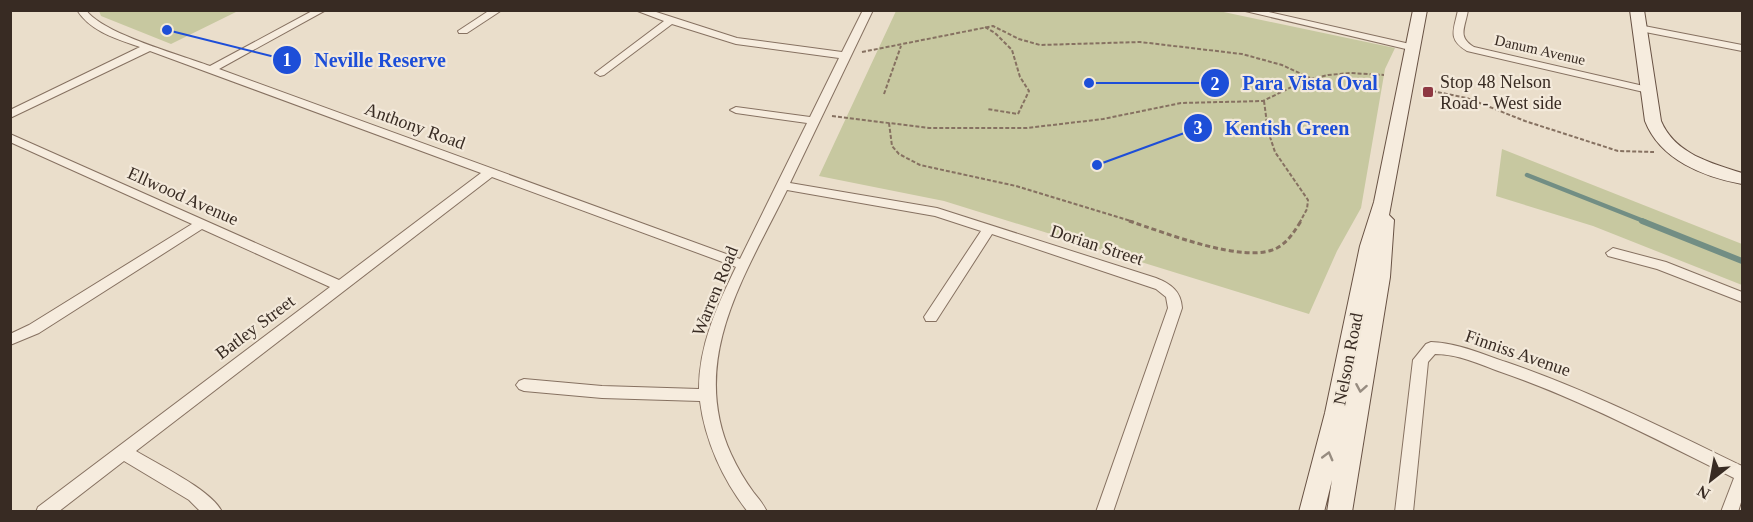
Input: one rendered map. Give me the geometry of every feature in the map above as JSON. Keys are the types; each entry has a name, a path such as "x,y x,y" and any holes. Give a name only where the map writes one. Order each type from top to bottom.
{"main road":[{"name":"Nelson Road","path":"1311,512 1328,456 1371,243 1383,205 1410,47 1420,10"},
{"path":"1637,10 1655,128 1664,141 1677,152 1743,179"},
{"name":"Nelson Road","path":"1339,512 1380,277 1386,225 1383,205"}],"street":[{"name":"Anthony Road","path":"81,10 87,18 100,27 149,47 744,265"},
{"path":"210,70 322,10"},
{"path":"463,31 498,10"},
{"path":"639,10 736,41 848,53"},
{"name":"Warren Road","path":"759,512 737,483 709,417 706,395 707,365 717,325 744,265 868,10"},
{"path":"1245,10 1410,47"},
{"name":"Danum Avenue","path":"1463,10 1458,37 1461,43 1471,49 1648,90"},
{"path":"600,73 670,21"},
{"path":"1640,28 1743,48"},
{"path":"10,115 149,47"},
{"path":"736,110 817,117"},
{"name":"Ellwood Avenue","path":"10,137 340,286"},
{"name":"Batley Street","path":"44,512 489,172"},
{"name":"Dorian Street","path":"784,186 908,206 1151,281 1163,286 1174,296 1175,308 1104,512"},
{"path":"10,340 34,329 201,224"},
{"path":"932,317 988,229"},
{"path":"1613,253 1660,265 1743,297"},
{"name":"Finniss Avenue","path":"1404,512 1421,360 1431,348 1453,351 1549,382 1612,410 1743,476"},
{"path":"524,385 602,392 706,395"},
{"path":"123,452 195,495 214,512"},
{"path":"1729,512 1743,476"}],"path":[{"path":"848,53 866,52 984,26 993,26 1019,39 1040,45 1140,42 1242,54 1282,65 1310,78"},
{"path":"984,26 995,33 1012,50 1020,77 1029,92 1018,114 987,110"},
{"path":"884,94 901,45"},
{"path":"817,117 1016,129 1090,121 1184,103 1264,101 1310,78 1352,72 1384,75"},
{"path":"1432,91 1467,98 1525,122 1577,136 1618,151 1677,152"},
{"path":"889,123 892,146 898,154 920,165 1016,186 1223,250 1250,255 1283,247 1307,208 1306,195 1277,158 1266,124 1264,101"}],"green space":[{"path":"99,11 238,11 171,44 101,16"},
{"path":"896,11 1219,11 1395,48 1385,69 1361,208 1337,251 1309,314 944,201 819,176"},
{"path":"1502,149 1742,244 1742,285 1593,226 1496,196"}],"waterway":[{"path":"1527,175 1646,222"},
{"path":"1642,221 1742,261"}],"place":[{"name":"Neville Reserve","path":"167,30"},
{"name":"Para Vista Oval","path":"1089,83"},
{"name":"Stop 48 Nelson Road - West side","path":"1428,92"},
{"name":"Kentish Green","path":"1097,165"}]}
